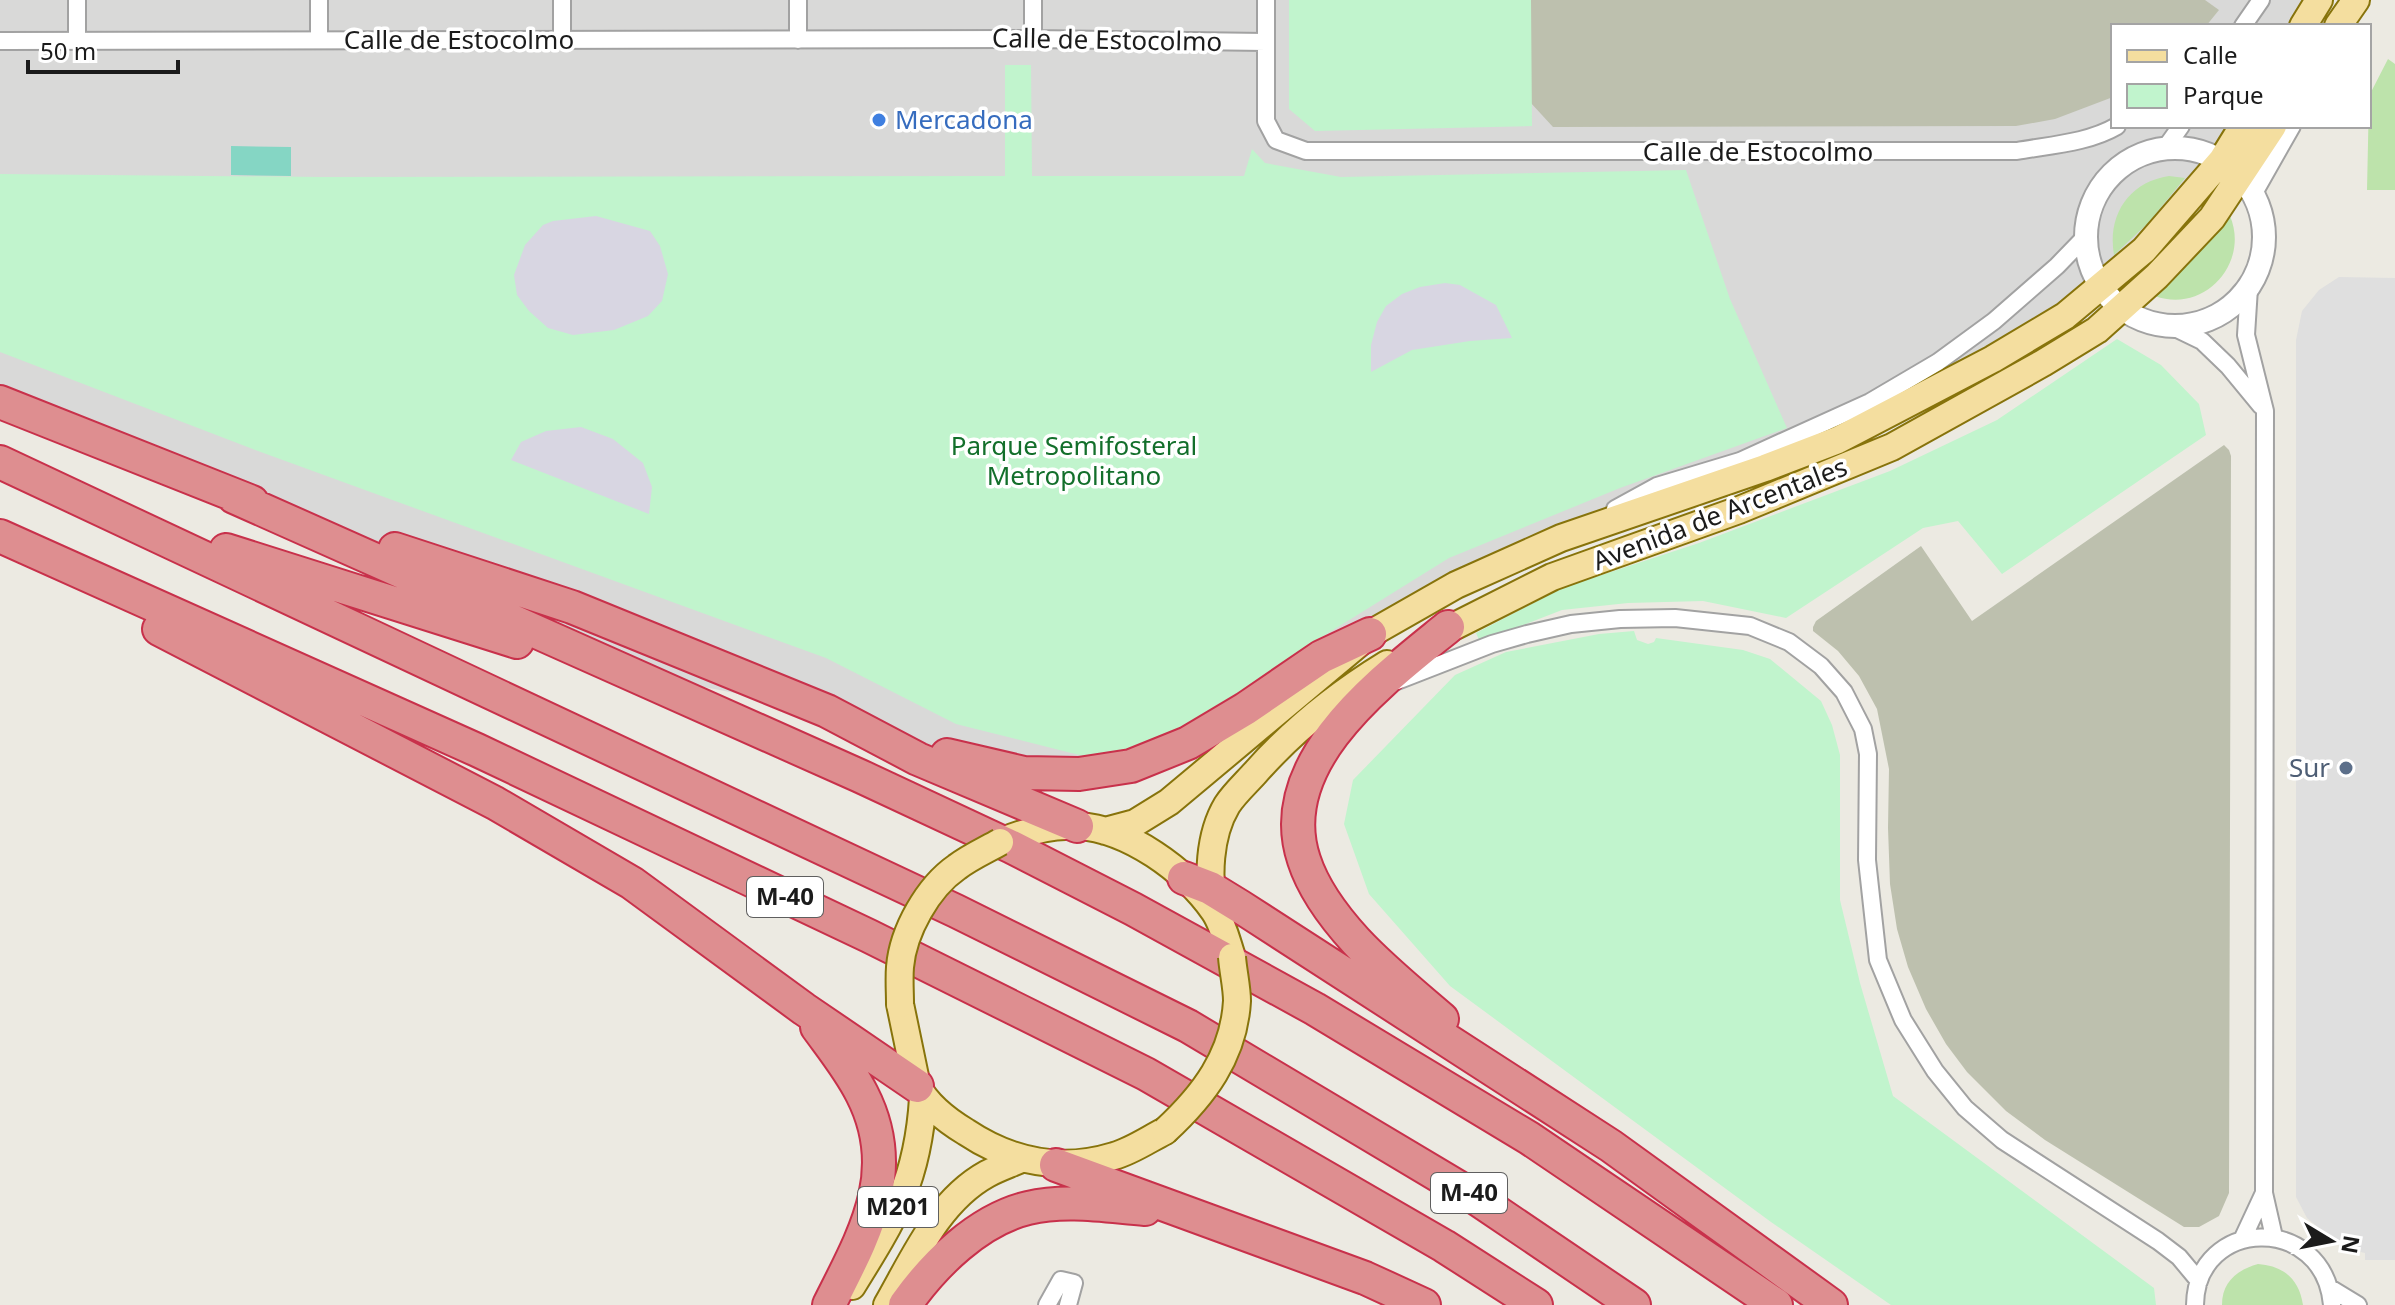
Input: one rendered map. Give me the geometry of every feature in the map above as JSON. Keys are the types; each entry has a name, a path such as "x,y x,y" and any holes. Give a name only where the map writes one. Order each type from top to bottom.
{"highway":[{"path":"0,402 234,497 1012,847 1195,942 1315,1009 1529,1138 1776,1305"},
{"name":"M-40","path":"0,462 956,911 1188,1026 1473,1196 1634,1305"},
{"path":"234,497 572,607 912,744 1024,773 1079,774 1131,766 1188,743 1321,657 1370,634"},
{"path":"106,511 665,689"},
{"path":"4,538 164,633 294,697 495,803 632,883 920,1092"},
{"name":"M-40","path":"4,538 477,750 869,936 1133,1067 1444,1246 1536,1305"},
{"path":"1448,627 1371,691 1329,739 1308,782 1299,816 1298,836 1303,858 1322,898 1358,943 1507,1077"},
{"path":"827,711 918,759 1091,828"},
{"path":"1212,896 1507,1077 1645,1169 1831,1305"},
{"path":"804,1009 863,1095 877,1131 880,1152 873,1210 829,1305"},
{"path":"1056,1165 1365,1278 1424,1305"},
{"path":"905,1305 942,1261 989,1224 1005,1216 1029,1208 1058,1204 1182,1212"}],"main road":[{"path":"2304,24 2319,0"},
{"path":"2339,24 2356,0"},
{"name":"Avenida de Arcentales","path":"920,1092 900,1004 900,965 906,938 919,912 938,884 956,867 1000,842 1033,831 1135,823 1169,802 1370,634 1456,585 1561,538 1838,440 1993,359 2065,316 2239,176 2243,128"},
{"name":"Avenida de Arcentales","path":"1212,896 1214,842 1227,806 1279,746 1331,702 1448,627 1552,577 1739,510 1892,447 2097,330 2157,276 2212,218 2272,128"},
{"path":"1212,896 1226,867 1227,844 1244,785"},
{"path":"920,1092 942,1116 992,1148 1021,1159 1056,1165 1115,1156 1165,1131 1195,1103 1218,1070 1230,1039 1237,1001 1232,957 1212,896 1147,850 1091,828"},
{"name":"M201","path":"840,1305 890,1225 908,1185 917,1152 920,1092"},
{"name":"M201","path":"887,1305 942,1213 963,1191 986,1175 1021,1159"}],"street":[{"path":"77,0 77,40"},
{"path":"319,0 319,39"},
{"path":"562,0 562,40"},
{"path":"798,0 798,40"},
{"path":"1033,0 1033,39"},
{"path":"1266,0 1266,42"},
{"path":"2244,24 2261,0"},
{"name":"Calle de Estocolmo","path":"0,41 1033,39 1266,42 1266,121 1276,140 1306,151 2017,151 2073,142 2114,128"},
{"path":"2166,147 2180,128"},
{"name":"Avenida de Arcentales","path":"2239,176 2290,128"},
{"path":"2166,147 2195,149 2239,176 2265,237 2259,267 2249,288 2234,305 2215,317 2193,324 2171,326 2153,323 2120,307 2102,287 2093,271 2086,236 2089,214 2109,176 2136,157 2166,147"},
{"name":"Avenida de Arcentales","path":"1561,538 1657,486 1740,461 1870,402 1938,362 1994,321 2086,236"},
{"path":"2249,288 2246,335 2265,411 2264,1193 2274,1237"},
{"path":"2171,326 2202,341 2228,366 2265,411"},
{"path":"1371,691 1492,644 1571,624 1675,618 1750,626 1789,642 1821,666 1844,692 1863,729 1868,754 1867,860 1878,960 1903,1020 1935,1071 1965,1108 2002,1140 2158,1241 2179,1257 2199,1281"},
{"path":"2242,1240 2264,1193"},
{"path":"2195,1305 2199,1281 2209,1263 2224,1249 2242,1240 2274,1237 2293,1243 2310,1254 2322,1269 2330,1288 2332,1305"},
{"path":"1047,1305 1061,1280 1074,1283 1068,1305"},
{"path":"2330,1288 2358,1305"}],"shaded area":[{"path":"0,0 2319,0 2304,24 2111,24 2111,128 2241,128 2144,250 1918,399 1561,538 1131,766 961,759 827,711 597,666 0,409"},
{"path":"1531,0 2205,0 2219,10 2208,24 2111,24 2111,98 2055,119 2016,126 1553,127 1530,102"},
{"path":"231,146 291,147 291,176 231,175"},
{"path":"596,216 650,231 660,246 668,274 662,301 648,316 614,330 573,335 548,328 517,295 514,275 525,245 543,225"},
{"name":"Sur","path":"2339,277 2395,278 2395,1260 2365,1260 2365,1253 2343,1248 2307,1218 2296,1197 2296,340 2302,311 2319,290"},
{"path":"1445,283 1460,285 1496,305 1512,338 1412,350 1371,372 1371,345 1377,322 1386,306 1402,294"},
{"path":"581,427 613,439 643,463 652,487 649,514 511,460 521,442 546,431"},
{"path":"2224,445 2231,456 2229,1193 2219,1216 2199,1227 2184,1227 2045,1140 2006,1111 1967,1072 1946,1044 1926,1009 1908,967 1897,929 1890,884 1889,769 1877,709 1859,676 1838,651 1813,631 1813,627 1816,621 1921,546 1972,621"}],"green space":[{"path":"1289,0 1531,0 1532,126 1315,131 1289,109"},
{"path":"2388,59 2395,64 2395,190 2367,190 2371,92"},
{"name":"Parque Semifosteral Metropolitano","path":"1005,65 1031,65 1032,176 1244,176 1252,149 1265,163 1341,177 1686,170 1730,299 1787,428 1620,488 1449,558 1317,640 1218,707 1151,746 1083,756 956,724 826,658 258,451 0,352 0,174 1005,176"},
{"path":"2169,176 2185,178 2148,223 2114,255 2114,227 2124,203 2143,185"},
{"path":"2230,216 2235,234 2234,251 2228,267 2218,280 2206,291 2190,298 2173,300 2155,296"},
{"path":"2117,339 2161,365 2199,404 2206,435 2002,574 1958,521 1923,528 1786,618 1703,601 1628,603 1562,610 1480,642 1476,633 1562,588 1699,543 1890,471 1997,420"},
{"path":"1634,631 1637,640 1648,644 1656,638 1743,650 1770,659 1821,701 1832,725 1840,755 1840,900 1893,1096 2154,1288 2156,1305 1891,1305 1771,1222 1450,986 1369,894 1344,824 1353,780 1455,675 1506,652 1599,634"},
{"path":"2258,1264 2283,1271 2289,1276 2298,1288 2303,1305 2222,1305 2232,1278"}],"place":[{"name":"Mercadona","path":"879,120"},
{"name":"Sur","path":"2346,768"}]}
